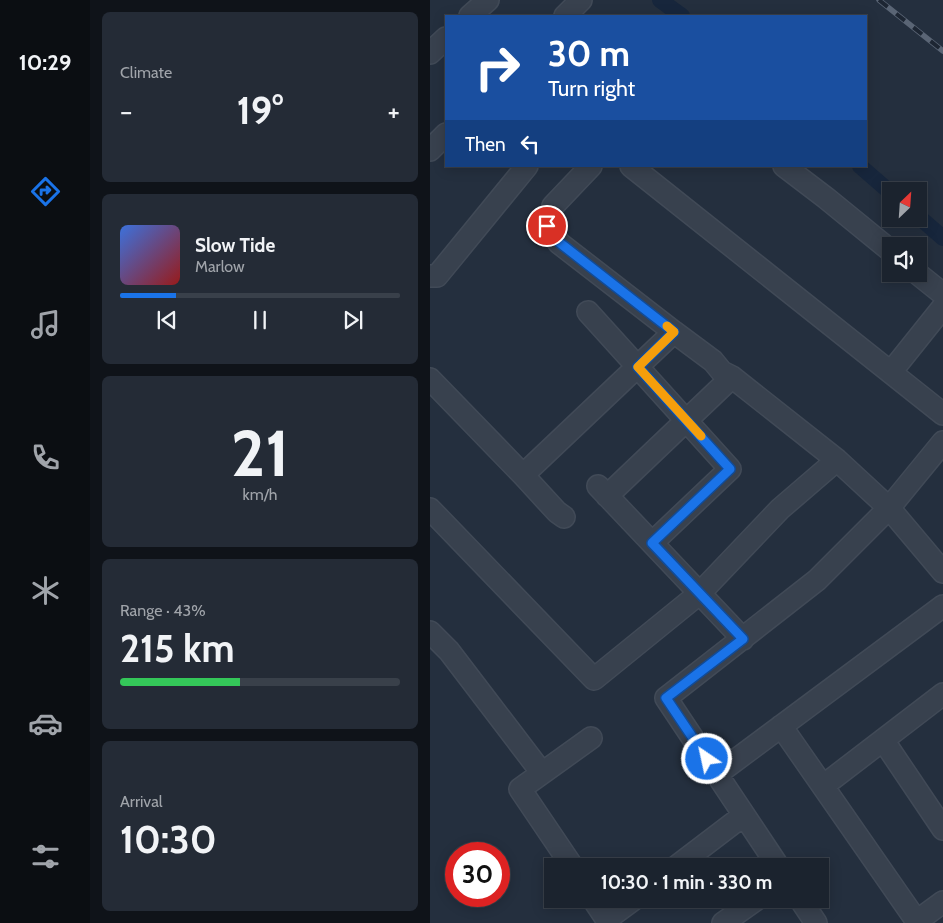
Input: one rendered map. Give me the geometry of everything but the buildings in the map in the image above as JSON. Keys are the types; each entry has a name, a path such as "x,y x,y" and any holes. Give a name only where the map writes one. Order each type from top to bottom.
{"street":[{"path":"471,15 488,0"},
{"path":"430,53 445,39"},
{"path":"430,150 445,135"},
{"path":"430,276 437,276 525,167"},
{"path":"590,167 553,206 547,226 560,243 713,361 722,372 732,377 837,460 889,508 943,572"},
{"path":"632,167 943,414"},
{"path":"785,167 882,244"},
{"path":"927,281 943,294"},
{"path":"891,372 943,307"},
{"path":"588,312 730,469 652,543"},
{"path":"523,475 674,332"},
{"path":"732,377 687,420 603,491 743,639"},
{"path":"430,379 557,512 564,517"},
{"path":"773,858 666,698 817,580 889,508 943,442"},
{"path":"430,509 594,679 700,593 780,509 837,460"},
{"path":"717,774 943,606"},
{"path":"430,632 448,651 542,773"},
{"path":"823,786 943,694"},
{"path":"781,726 918,922 943,902"},
{"path":"567,858 520,789 591,738"},
{"path":"883,740 943,829"},
{"path":"688,858 744,815"},
{"path":"600,908 608,921 623,908"},
{"path":"723,923 744,908"},
{"path":"806,908 816,923"}],"waterway":[{"path":"660,0 681,15"},
{"path":"861,167 882,185"},
{"path":"928,225 943,238"}],"railway":[{"path":"879,0 943,51"}],"slow traffic":[{"path":"667,326 674,332 638,367 701,436"}],"route":[{"path":"547,226 560,243 674,332 638,367 730,469 652,543 743,639 666,698 707,759"}]}
